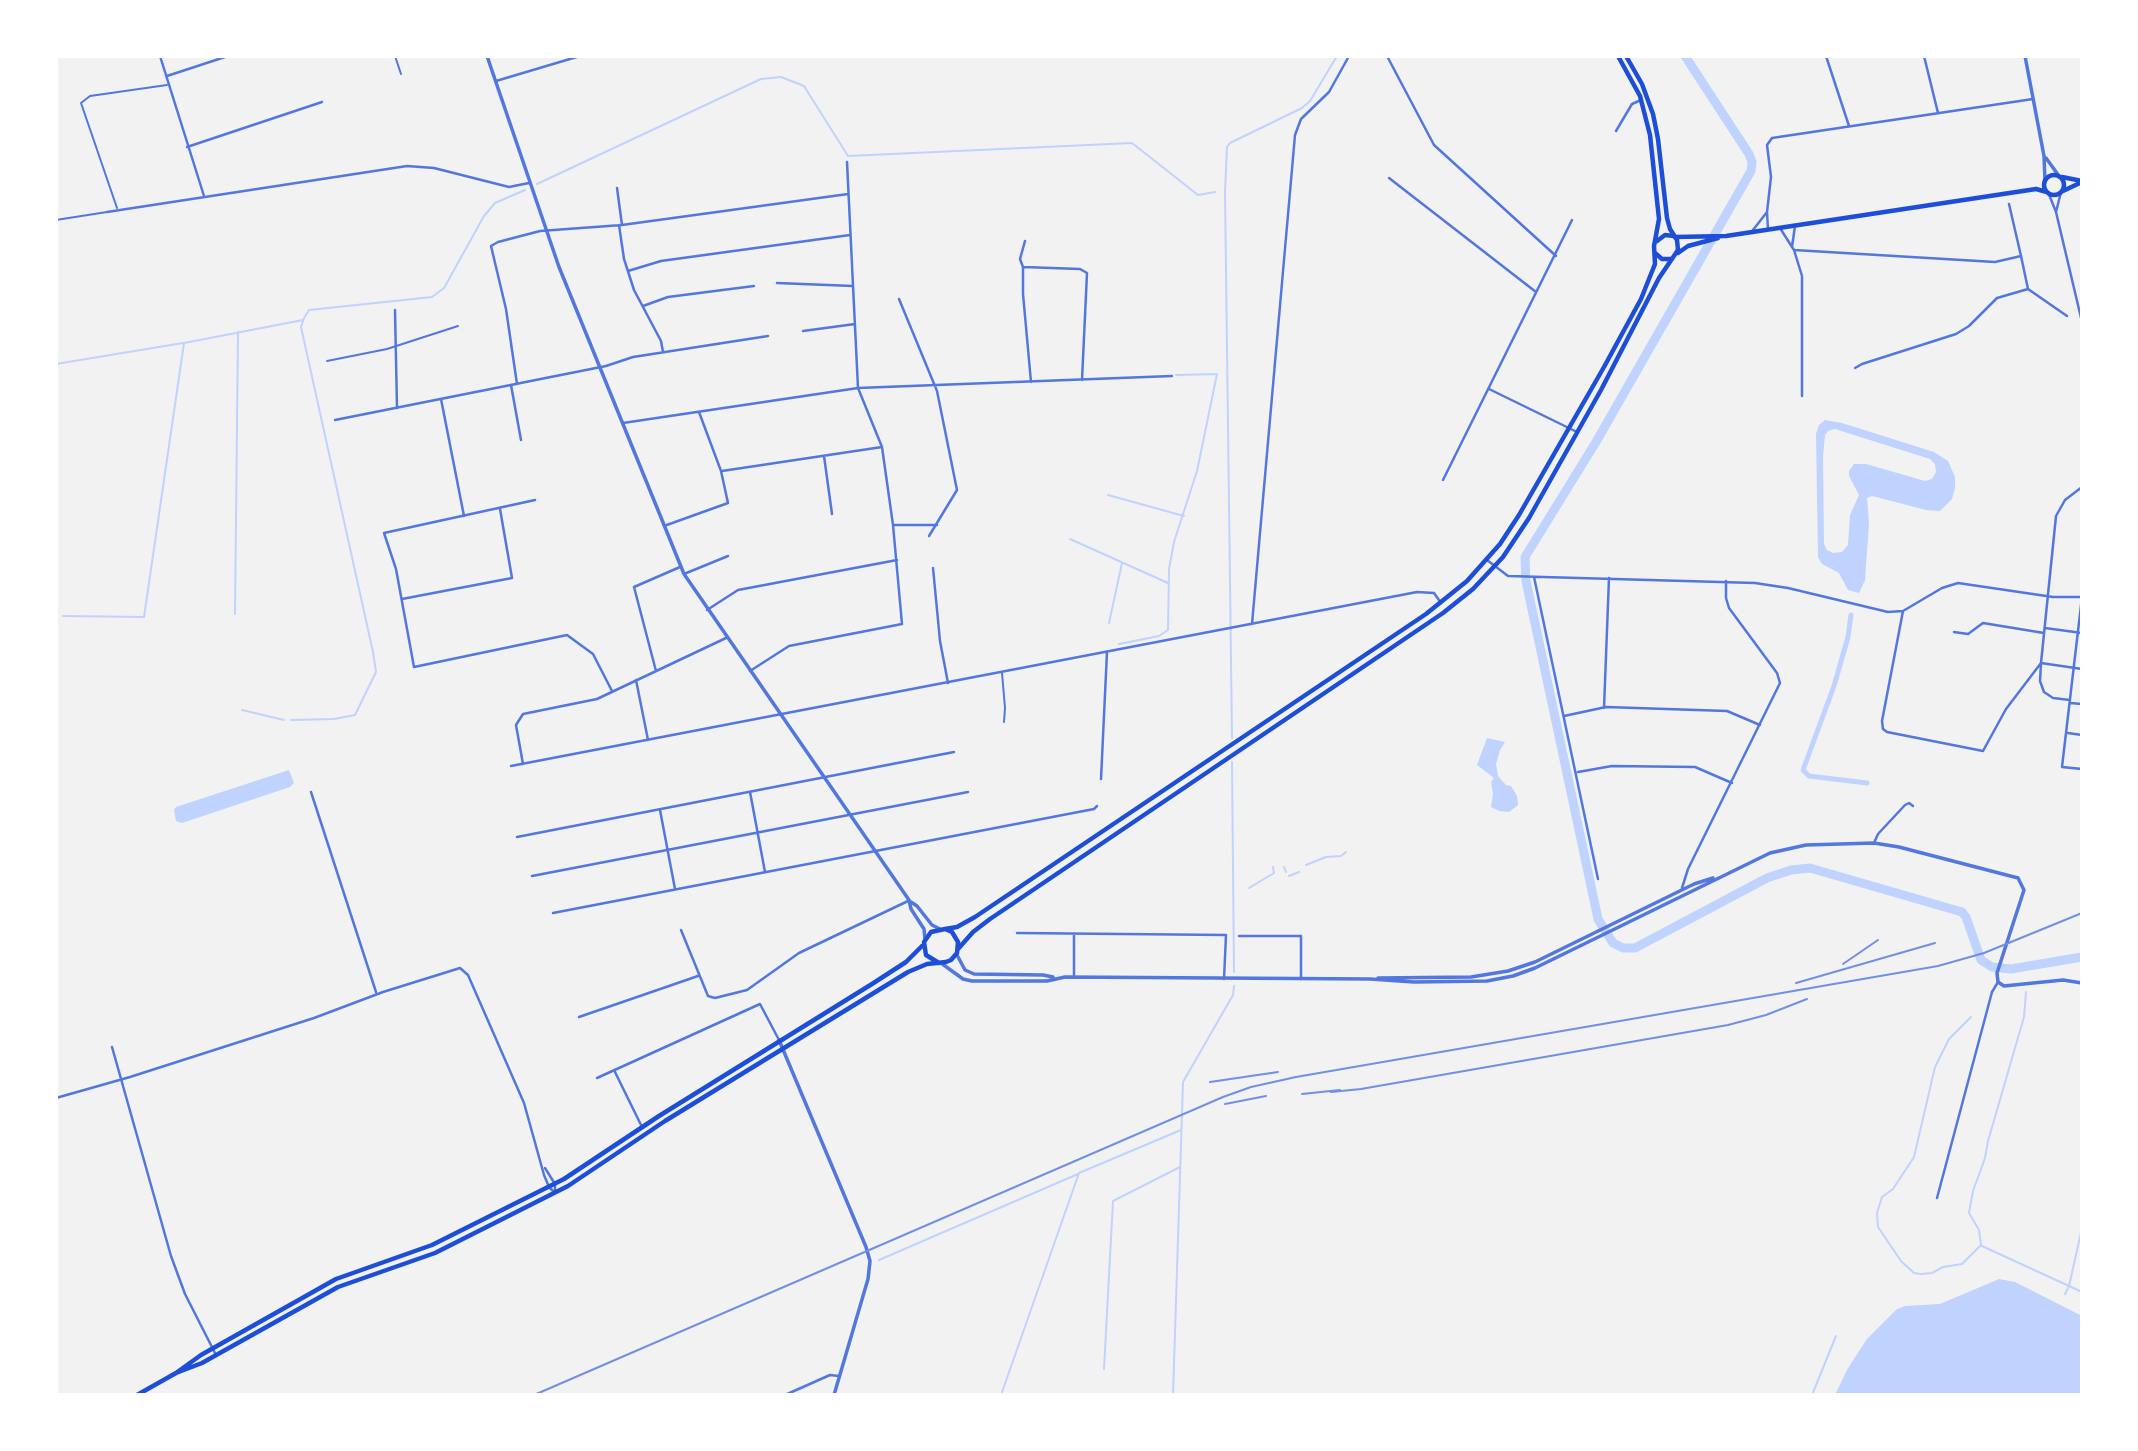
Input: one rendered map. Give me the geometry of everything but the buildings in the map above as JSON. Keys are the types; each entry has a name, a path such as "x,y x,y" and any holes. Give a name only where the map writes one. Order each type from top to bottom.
{"main road":[{"path":"137,1395 336,1279 432,1245 549,1188 906,962 919,950 931,932 957,927 975,917 1441,603 1488,560 1515,523 1652,275 1659,219 1648,124 1641,100 1618,56"},
{"path":"1626,56 1642,84 1653,114 1667,218 1679,247 1676,255 1665,260 1654,252"},
{"path":"2036,189 2050,176 2082,181"},
{"path":"2059,176 2064,182 2062,191"},
{"path":"2045,181 2047,192"},
{"path":"174,1374 216,1355 338,1287 435,1252 555,1193 665,1121 908,972 928,964 951,960 973,932 999,913 1444,613 1495,567 1529,518 1659,278 1686,246 1750,232 2036,189 2054,195 2082,181"},
{"path":"1655,243 1662,237 1726,236"},
{"path":"943,929 954,935 957,951"},
{"path":"924,942 926,955 940,963"}],"street":[{"path":"160,56 204,197"},
{"path":"167,76 228,56"},
{"path":"487,56 546,231 680,567 726,638 909,900 918,906 932,925 943,929"},
{"path":"495,81 580,56"},
{"path":"1252,624 1295,135 1301,119 1329,92 1349,56"},
{"path":"1387,56 1434,145 1556,256"},
{"path":"1826,56 1849,126"},
{"path":"1924,56 1938,113"},
{"path":"2026,56 2044,156 2045,181"},
{"path":"1767,230 1771,179 1768,145 1770,139 2033,99"},
{"path":"1616,131 1632,104 1641,100"},
{"path":"187,148 322,102"},
{"path":"2044,156 2059,176"},
{"path":"750,671 789,646 902,624 897,560 882,447 858,388 847,162"},
{"path":"107,212 407,166 434,168 509,187 529,183"},
{"path":"1389,178 1537,293"},
{"path":"617,188 628,271 661,341 663,352"},
{"path":"2056,212 2062,191"},
{"path":"2047,192 2056,212 2082,322"},
{"path":"517,384 506,309 491,246 546,231 621,225 848,194"},
{"path":"2009,204 2028,289 2067,316"},
{"path":"1750,232 1767,212"},
{"path":"1764,218 1767,230"},
{"path":"1443,480 1572,220"},
{"path":"1793,249 1795,226"},
{"path":"1780,228 1793,249 1802,276 1802,396"},
{"path":"628,271 661,261 850,235"},
{"path":"1026,241 1020,254 1031,382"},
{"path":"1793,249 1995,262 2021,254"},
{"path":"1023,267 1080,269 1087,272 1082,380"},
{"path":"777,284 853,286"},
{"path":"643,306 668,297 754,286"},
{"path":"1856,369 1861,364 1956,334 1969,326 1997,298 2028,289"},
{"path":"899,299 935,385 957,490 929,536"},
{"path":"395,310 397,408"},
{"path":"803,331 855,324"},
{"path":"335,420 600,367 633,357 768,336"},
{"path":"624,424 858,388 1172,376"},
{"path":"511,385 521,439"},
{"path":"1489,389 1577,432"},
{"path":"441,399 464,516"},
{"path":"664,526 731,503 699,412"},
{"path":"721,471 882,447"},
{"path":"824,456 832,513"},
{"path":"2082,486 2065,500 2056,516 2040,681 2044,692 2053,698 2082,704"},
{"path":"822,489 828,488"},
{"path":"534,500 384,533 396,569 414,667 567,635 593,654 612,691"},
{"path":"402,599 512,578 500,508"},
{"path":"893,525 937,525"},
{"path":"684,574 728,556"},
{"path":"707,610 738,590 897,560"},
{"path":"1488,560 1505,575 1726,581 1783,587 1883,612 1903,611 1954,584 2082,597 2080,633 2062,767 2082,769"},
{"path":"656,671 634,587 680,567"},
{"path":"933,568 940,641 948,682"},
{"path":"1533,576 1598,878"},
{"path":"1604,708 1609,578"},
{"path":"1686,895 1682,884 1688,869 1779,688 1780,681 1729,608 1726,581"},
{"path":"511,766 1422,591 1434,593 1441,603"},
{"path":"1903,611 1882,721 1883,729 1889,733 1981,751 1986,747 2012,700 2041,663"},
{"path":"1954,632 1968,634 1983,623 2080,633"},
{"path":"523,764 516,725 521,715 597,699 726,638"},
{"path":"1101,779 1107,652"},
{"path":"2041,663 2082,668"},
{"path":"636,680 648,740"},
{"path":"1564,716 1604,708 1727,710 1760,725"},
{"path":"2066,733 2082,735"},
{"path":"517,837 954,752"},
{"path":"1576,772 1612,766 1693,767 1704,769 1731,783"},
{"path":"311,792 377,994"},
{"path":"750,792 765,872"},
{"path":"532,876 968,792"},
{"path":"1874,843 1878,834 1906,803 1913,806"},
{"path":"553,913 1094,809 1097,806"},
{"path":"660,810 675,889"},
{"path":"957,951 962,967 971,974 1043,975 1055,978 1370,979 1498,974 1530,964 1683,890 1785,848 1874,843 1912,850 2020,880 2024,890 1997,973 1998,982 1937,1198"},
{"path":"1370,979 1445,983 1495,980 1530,970 1686,895 1718,876"},
{"path":"909,900 911,909 924,929 924,942"},
{"path":"681,930 711,998 747,990 799,953 909,900"},
{"path":"1017,933 1226,934 1224,979"},
{"path":"1074,934 1074,977"},
{"path":"1239,936 1301,936 1301,979"},
{"path":"940,963 963,979 972,981 1047,981 1055,978"},
{"path":"56,1098 314,1018 377,994 460,968 466,971 524,1103 549,1188 555,1193"},
{"path":"579,1017 699,976"},
{"path":"1998,982 2004,986 2063,980 2082,983"},
{"path":"597,1078 760,1004 779,1040 870,1261 868,1279 834,1395"},
{"path":"112,1047 171,1256 192,1310 216,1355"},
{"path":"614,1070 642,1127"},
{"path":"544,1166 555,1184 555,1193"},
{"path":"785,1395 830,1376 839,1376"}],"lane":[{"path":"395,56 401,74"},
{"path":"118,209 81,103 90,96 169,85"},
{"path":"56,220 107,212"},
{"path":"327,361 396,346 458,326"},
{"path":"1001,672 1005,708 1003,722"}],"water":[{"path":"1825,420 1842,423 1934,452 1948,461 1955,477 1952,499 1940,511 1872,496 1867,498 1869,523 1865,580 1859,593 1848,590 1839,573 1822,564 1818,557 1816,434 1819,425","holes":["1835,429 1930,459 1935,464 1936,472 1932,479 1925,481 1866,464 1854,464 1849,476 1859,495 1850,515 1848,545 1842,552 1833,553 1827,550 1824,544 1823,456 1825,435 1828,431"]},
{"path":"1487,738 1505,742 1496,764 1498,776 1506,785 1511,786 1517,796 1518,805 1509,812 1491,807 1491,782 1494,778 1477,765"},
{"path":"289,770 294,783 290,787 182,823 176,821 176,807"},
{"path":"1999,1279 2015,1282 2082,1316 2082,1395 1835,1395 1848,1368 1867,1339 1897,1309 1940,1304"}],"waterway":[{"path":"1232,738 1225,192 1227,147 1230,143 1302,108 1310,101 1337,56"},
{"path":"1685,56 1749,154 1751,171 1596,442 1525,557 1526,581 1598,919 1613,943 1623,948 1635,948 1767,878 1791,870 1810,868 1962,912 1981,960 1992,967 2011,969 2082,957"},
{"path":"537,184 761,79 781,77 804,86 848,156 1132,143 1198,195 1215,192"},
{"path":"63,616 144,617 184,343 303,320 309,310 432,297 444,288 484,216 495,203 525,190"},
{"path":"291,720 334,719 355,715 376,672 301,327 303,321"},
{"path":"235,614 238,332"},
{"path":"56,364 183,343"},
{"path":"1176,375 1217,374"},
{"path":"1119,644 1159,636 1168,630 1169,569 1174,542 1197,471 1217,374"},
{"path":"1108,495 1184,516"},
{"path":"1070,539 1168,583"},
{"path":"1109,623 1122,563"},
{"path":"1851,615 1848,637 1834,686 1803,770 1809,776 1867,783"},
{"path":"242,710 284,720"},
{"path":"1232,762 1234,972"},
{"path":"1306,865 1326,857 1341,856 1346,852"},
{"path":"1249,888 1274,873 1273,867"},
{"path":"1284,867 1286,872"},
{"path":"1289,876 1299,872"},
{"path":"1173,1395 1183,1082 1233,995 1234,986"},
{"path":"1971,1017 1949,1039 1935,1067 1914,1157 1893,1189 1882,1197 1877,1213 1878,1227 1901,1261 1914,1273 1932,1273 1943,1267 1962,1264 1981,1245 1979,1230 1969,1213 2024,1017 2026,992"},
{"path":"1001,1395 1079,1173 1181,1130"},
{"path":"1104,1369 1113,1201 1180,1167"},
{"path":"879,1260 1078,1174"},
{"path":"2065,1294 2082,1228"},
{"path":"1982,1246 2082,1292"},
{"path":"1812,1395 1836,1336"}],"railway":[{"path":"534,1395 1251,1087 1938,966 1984,953 2082,913"},
{"path":"1843,964 1878,940"},
{"path":"1796,983 1935,943"},
{"path":"1331,1092 1728,1025 1766,1015 1807,999"},
{"path":"1210,1082 1278,1072"},
{"path":"1302,1094 1340,1090"},
{"path":"1225,1104 1266,1096"}]}
